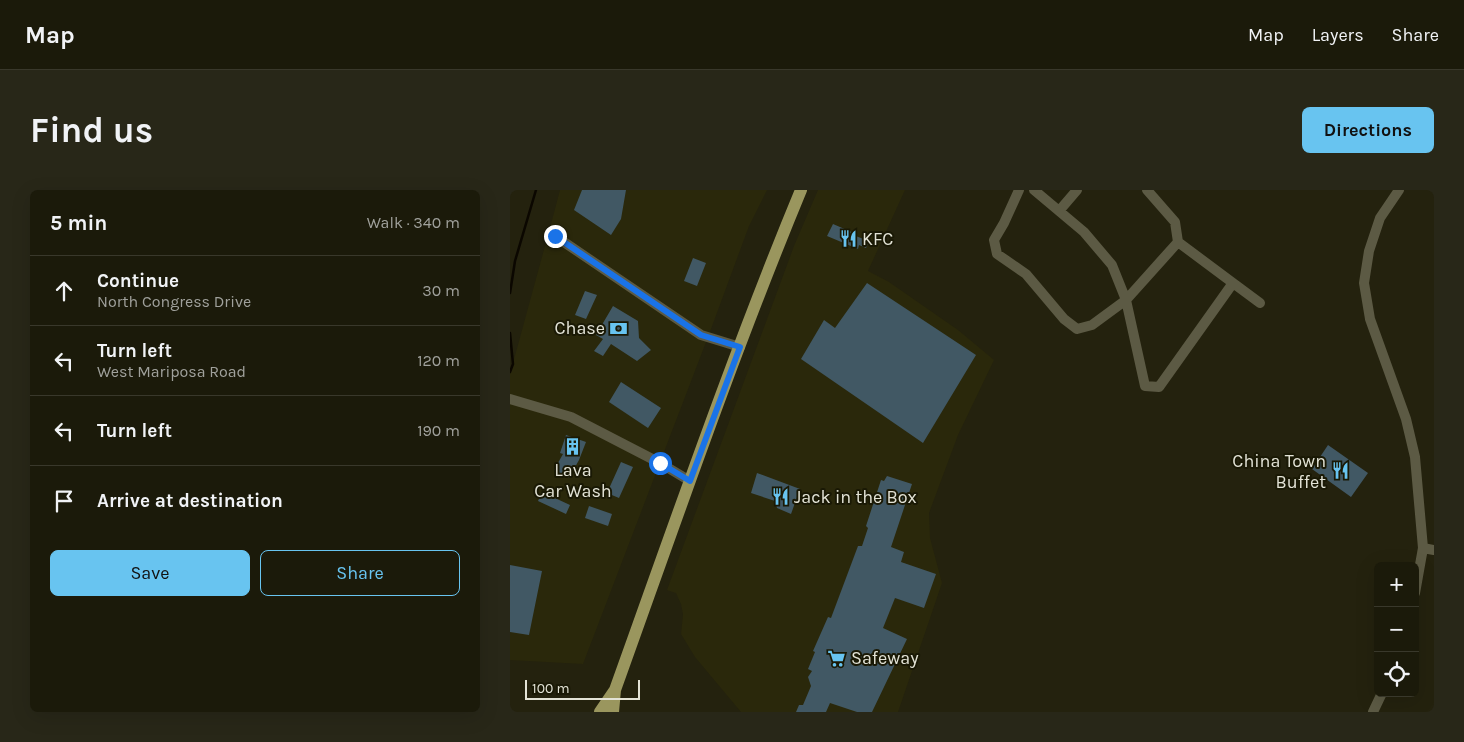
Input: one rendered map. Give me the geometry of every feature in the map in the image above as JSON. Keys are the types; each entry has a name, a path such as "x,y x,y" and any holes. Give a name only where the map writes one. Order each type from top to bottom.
{"main road":[{"path":"613,712 615,690 690,481 801,190"},
{"path":"600,712 615,690"}],"street":[{"path":"1019,190 994,240 997,254 1026,274 1064,319 1077,329 1092,325 1126,300 1178,242"},
{"path":"1034,190 1084,232 1112,264 1126,300 1146,386 1159,387 1233,283"},
{"path":"1059,211 1077,190"},
{"path":"1147,190 1175,222 1178,242 1260,303"},
{"path":"1398,190 1380,218 1369,251 1364,284 1370,319 1406,419 1415,457 1423,548 1419,570"},
{"path":"553,236 583,254 701,335 740,347"},
{"path":"510,398 571,417 660,463 690,481"},
{"path":"1423,548 1434,550"},
{"path":"1373,712 1380,697"}],"shaded area":[{"path":"560,190 767,190 749,226 583,664 510,660 510,374"},
{"path":"818,190 905,190 868,271 889,282 958,330 994,360 958,435 929,513 930,538 942,583 898,712 741,712 695,657 681,634 683,614 681,604 676,593 667,590 794,246"}],"building":[{"path":"582,190 626,190 621,219 611,235 574,210"},
{"name":"KFC","path":"833,224 869,241 866,248 859,245 858,249 827,236"},
{"path":"693,258 706,263 697,286 684,281"},
{"path":"867,283 976,355 923,443 801,359 824,320 835,328"},
{"path":"585,291 597,295 586,319 575,315"},
{"name":"Chase","path":"613,306 638,321 639,338 651,350 637,361 611,344 603,356 594,351 603,339 596,335"},
{"path":"621,382 661,408 648,428 609,402"},
{"path":"566,435 586,442 569,478 554,470 563,454 560,453"},
{"name":"China Town Buffet","path":"1328,445 1368,473 1351,497 1312,469"},
{"path":"621,462 633,467 619,498 607,493"},
{"name":"Jack in the Box","path":"757,473 800,489 791,514 777,508 775,501 751,493"},
{"path":"887,476 912,484 891,547 904,552 901,562 936,574 924,608 895,598 883,628 907,639 872,712 857,712 830,703 826,712 796,712 799,705 803,705 811,686 808,677 812,671 808,669 815,652 813,651 828,617 831,618 858,546 862,546 868,528 866,526 881,480 884,481"},
{"path":"542,492 570,505 566,514 538,501"},
{"path":"589,506 612,514 608,526 585,518"},
{"path":"510,565 542,571 529,635 510,632"}],"waterway":[{"path":"510,293 515,261 536,190"},
{"path":"510,333 513,364 510,372"}],"place":[{"name":"KFC","path":"848,239"},
{"name":"Chase","path":"619,328"},
{"name":"Lava Car Wash","path":"573,447"},
{"name":"China Town Buffet","path":"1340,471"},
{"name":"Jack in the Box","path":"780,497"},
{"name":"Safeway","path":"837,658"}],"route":[{"path":"555,236 701,335 740,347 690,481 660,463"}]}
